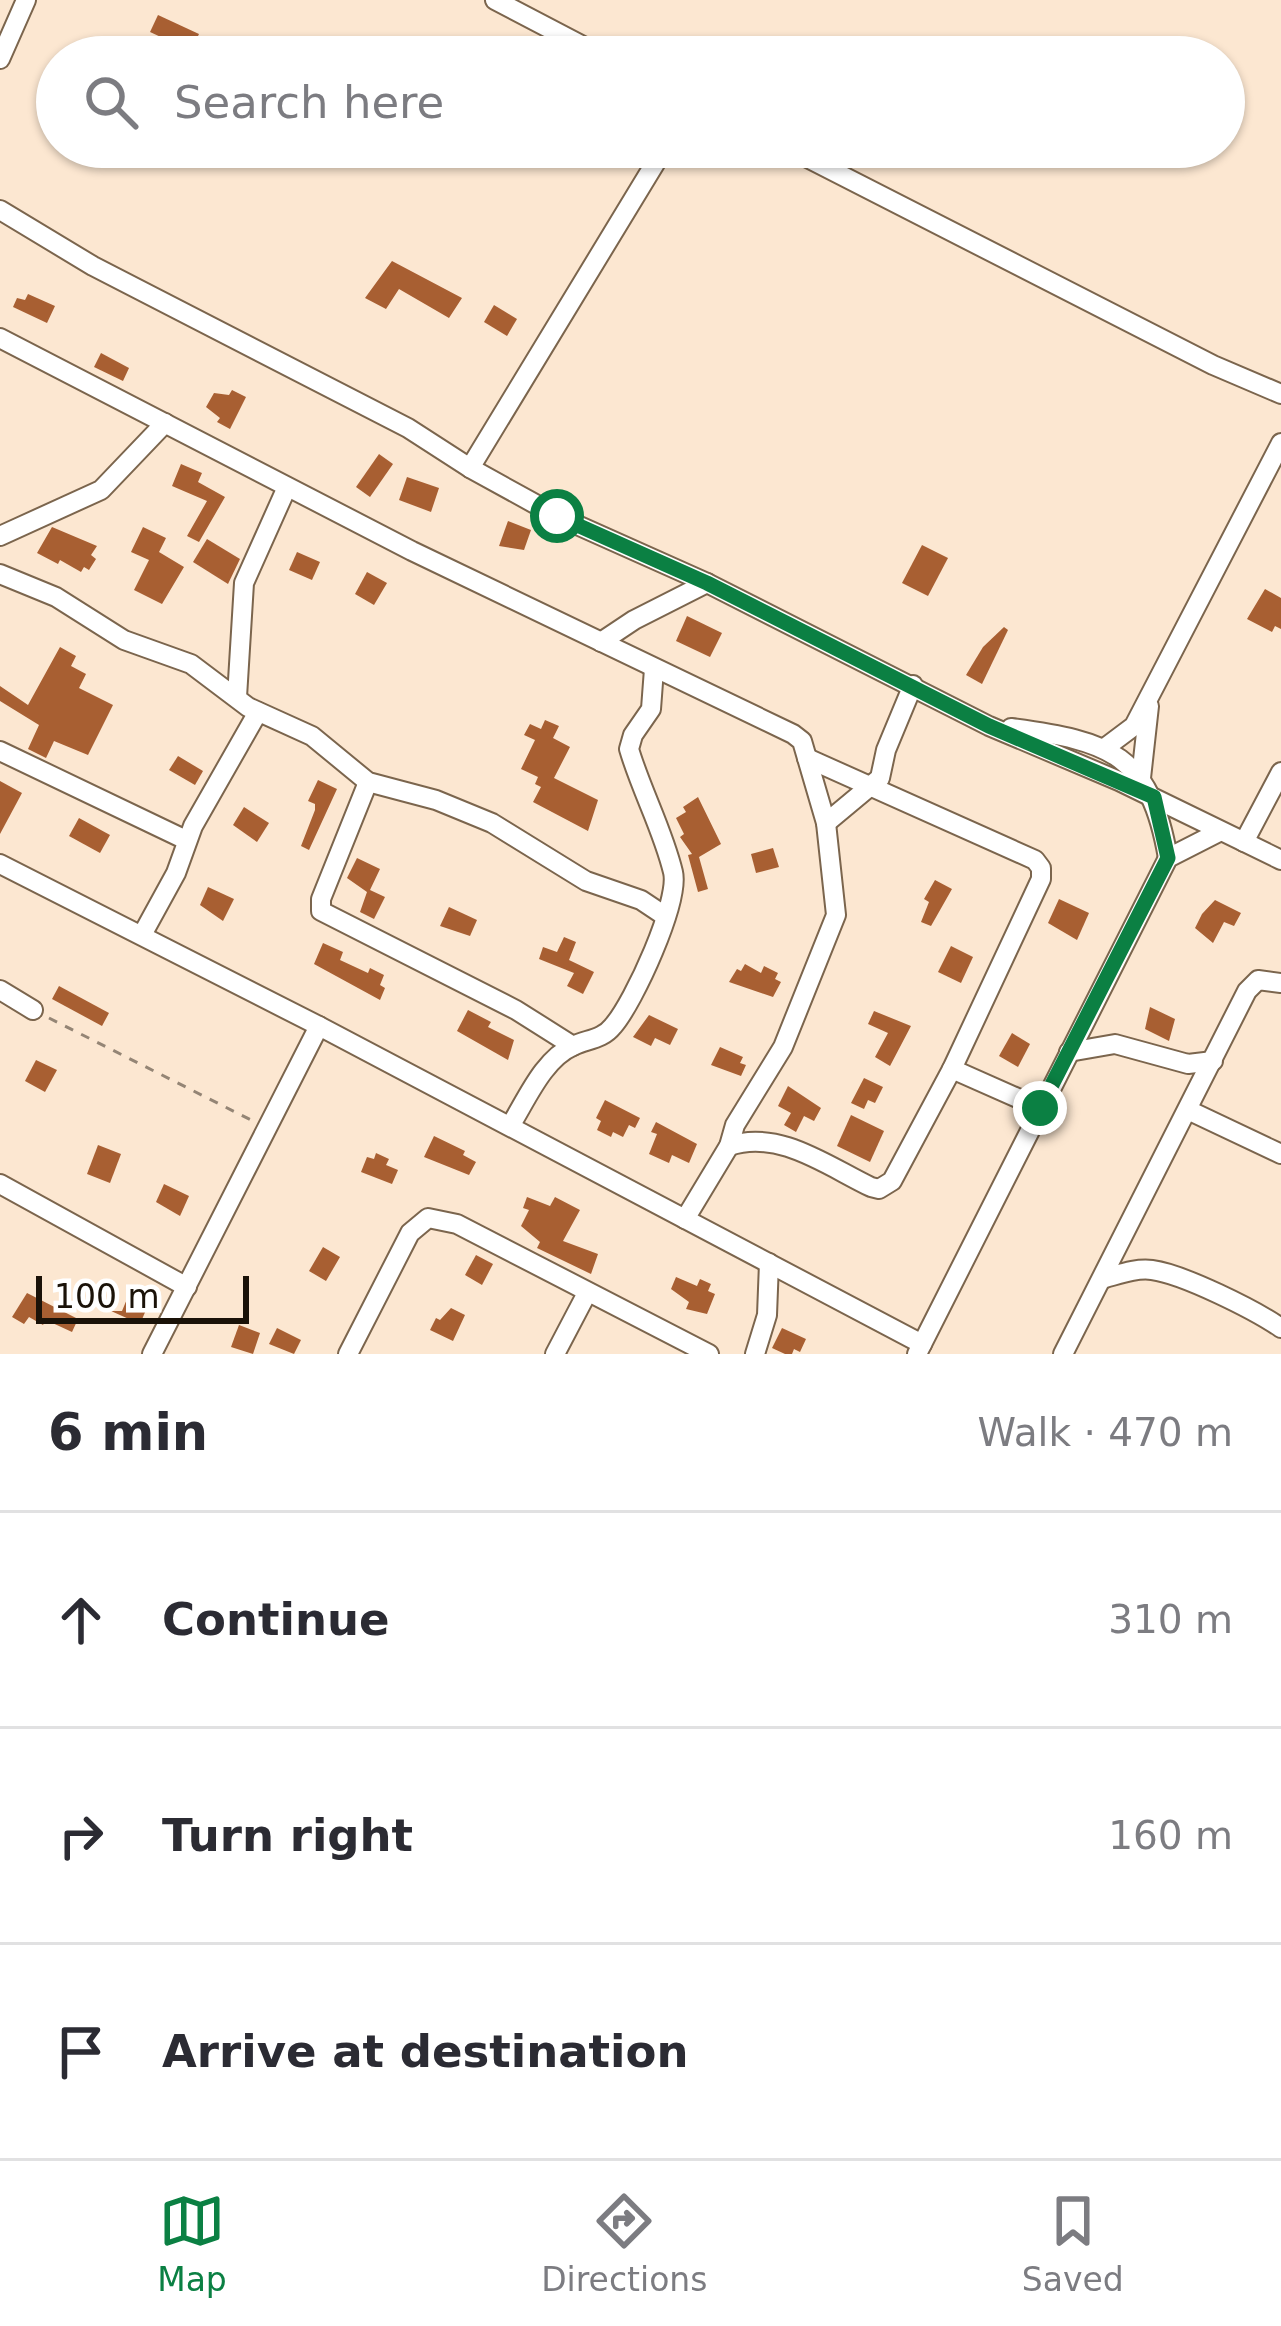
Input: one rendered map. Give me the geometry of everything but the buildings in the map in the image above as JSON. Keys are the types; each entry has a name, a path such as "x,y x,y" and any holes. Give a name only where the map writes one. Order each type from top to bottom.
{"street":[{"path":"0,59 5,35 26,0"},
{"path":"495,0 564,36"},
{"path":"470,468 652,168"},
{"path":"827,168 1281,394"},
{"path":"0,210 93,266 408,428 557,516 707,583 989,726 1154,797 1281,860"},
{"path":"3,342 287,487 797,736 826,823 836,915 783,1047 685,1219"},
{"path":"0,536 101,490 165,423"},
{"path":"1106,747 1134,726 1150,699 1208,577 1281,443"},
{"path":"236,698 244,584 287,487"},
{"path":"0,574 56,597 124,640 191,664 258,712 312,736 368,782 436,800 493,823 586,880 628,895 665,916"},
{"path":"601,642 707,583"},
{"path":"510,1126 544,1073 573,1046 588,1043 613,1026 649,962 674,890 673,871 629,749 633,734 651,709 654,669"},
{"path":"826,823 880,778 886,750 913,685"},
{"path":"1141,778 1150,699"},
{"path":"142,935 176,872 186,840 258,712"},
{"path":"989,726 1106,747 1141,778 1154,797 1168,858"},
{"path":"0,752 186,840"},
{"path":"729,1146 772,1140 871,1187 886,1187 905,1162 952,1069 1038,886 1041,868 1036,860 807,758"},
{"path":"1244,842 1281,772"},
{"path":"368,782 320,911 516,1010 573,1046"},
{"path":"0,864 510,1126 769,1263 919,1349 1168,858 1219,832"},
{"path":"1064,1354 1247,992 1258,980 1281,983"},
{"path":"0,990 33,1010"},
{"path":"152,1354 319,1026"},
{"path":"1069,1052 1103,1043 1188,1064 1214,1061"},
{"path":"952,1069 1040,1108"},
{"path":"1188,1110 1281,1154"},
{"path":"0,1184 187,1287"},
{"path":"348,1354 410,1233 428,1218 457,1225 709,1354"},
{"path":"754,1354 767,1315 769,1263"},
{"path":"1105,1278 1140,1270 1163,1273 1281,1328"},
{"path":"556,1354 587,1293"}],"path":[{"path":"33,1010 268,1128"}],"route":[{"path":"557,516 707,583 989,726 1154,797 1168,858 1040,1108"}]}
